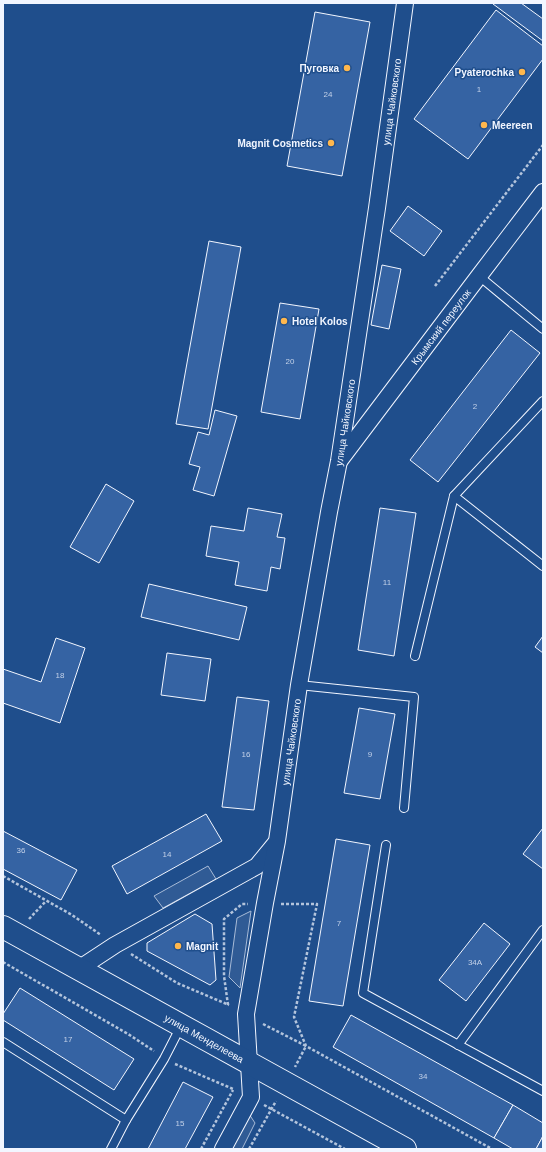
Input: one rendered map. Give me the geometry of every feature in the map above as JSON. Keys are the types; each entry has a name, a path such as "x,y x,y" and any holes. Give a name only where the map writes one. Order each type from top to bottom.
{"main road":[{"name":"улица Менделеева","path":"3,927 80,968 405,1149"}],"street":[{"name":"улица Чайковского","path":"251,1097 246,1014 277,841 299,685 339,461 377,208 405,3"},
{"name":"Крымский переулок","path":"339,461 543,192"},
{"path":"80,968 115,945 257,866 277,841"},
{"path":"222,1149 251,1097"}],"lane":[{"path":"479,276 543,329"},
{"path":"415,656 454,496 543,401"},
{"path":"454,496 543,566"},
{"path":"299,685 414,697 404,808"},
{"path":"386,845 363,993 543,1091"},
{"path":"458,1045 543,930"},
{"path":"111,1149 126,1120 164,1059 182,1025"},
{"path":"3,1042 126,1120"}],"path":[{"path":"435,286 543,145"},
{"path":"3,876 46,900"},
{"path":"317,904 294,1016 306,1046 492,1149"},
{"path":"3,962 128,1034 164,1059 251,1097 345,1149"},
{"path":"201,1149 234,1089"},
{"path":"249,1149 272,1108"}],"shaded area":[{"path":"208,866 216,879 163,908 154,896"},
{"path":"251,911 240,988 229,977 237,918"},
{"path":"249,1114 255,1123 242,1149 230,1149"}],"building":[{"path":"521,3 543,19 543,41 493,4"},
{"path":"496,10 543,46 543,59 468,159 414,119"},
{"path":"315,12 370,22 342,176 287,166"},
{"path":"408,206 442,231 424,256 390,231"},
{"path":"209,241 241,247 208,429 176,424"},
{"path":"382,265 401,269 389,329 371,325"},
{"path":"280,303 319,309 300,419 261,412"},
{"path":"511,330 540,353 438,482 410,460"},
{"path":"215,410 237,416 214,496 193,490 200,467 189,464 198,432 209,435"},
{"path":"106,484 134,501 99,563 70,547"},
{"path":"248,508 282,514 277,537 285,538 280,569 271,567 267,591 235,585 239,562 206,556 211,526 244,531"},
{"path":"380,508 416,513 394,656 358,650"},
{"path":"149,584 247,607 239,640 141,617"},
{"path":"543,636 543,653 535,647"},
{"path":"56,638 85,648 60,723 3,703 3,669 41,682"},
{"path":"167,653 211,659 205,701 161,695"},
{"path":"237,697 269,701 254,810 222,807"},
{"path":"359,708 395,714 380,799 344,793"},
{"path":"206,814 222,841 127,894 112,866"},
{"path":"543,828 543,869 523,854"},
{"path":"3,831 77,870 61,900 3,869"},
{"path":"336,839 370,845 343,1006 309,1001"},
{"path":"195,914 212,924 216,980 210,985 147,951 147,943"},
{"path":"484,923 510,944 466,1001 439,980"},
{"path":"20,988 134,1059 114,1090 3,1020 3,1014"},
{"path":"351,1015 513,1105 494,1138 333,1047"},
{"path":"183,1082 213,1097 185,1149 148,1149"},
{"path":"513,1105 543,1123 543,1136 536,1149 513,1149 494,1138"},
{"path":"543,1136 543,1149 536,1149"}],"place":[{"name":"Пуговка","path":"347,68"},
{"name":"Pyaterochka","path":"522,72"},
{"name":"Meereen","path":"484,125"},
{"name":"Magnit Cosmetics","path":"331,143"},
{"name":"Hotel Kolos","path":"284,321"},
{"name":"Magnit","path":"178,946"}]}
